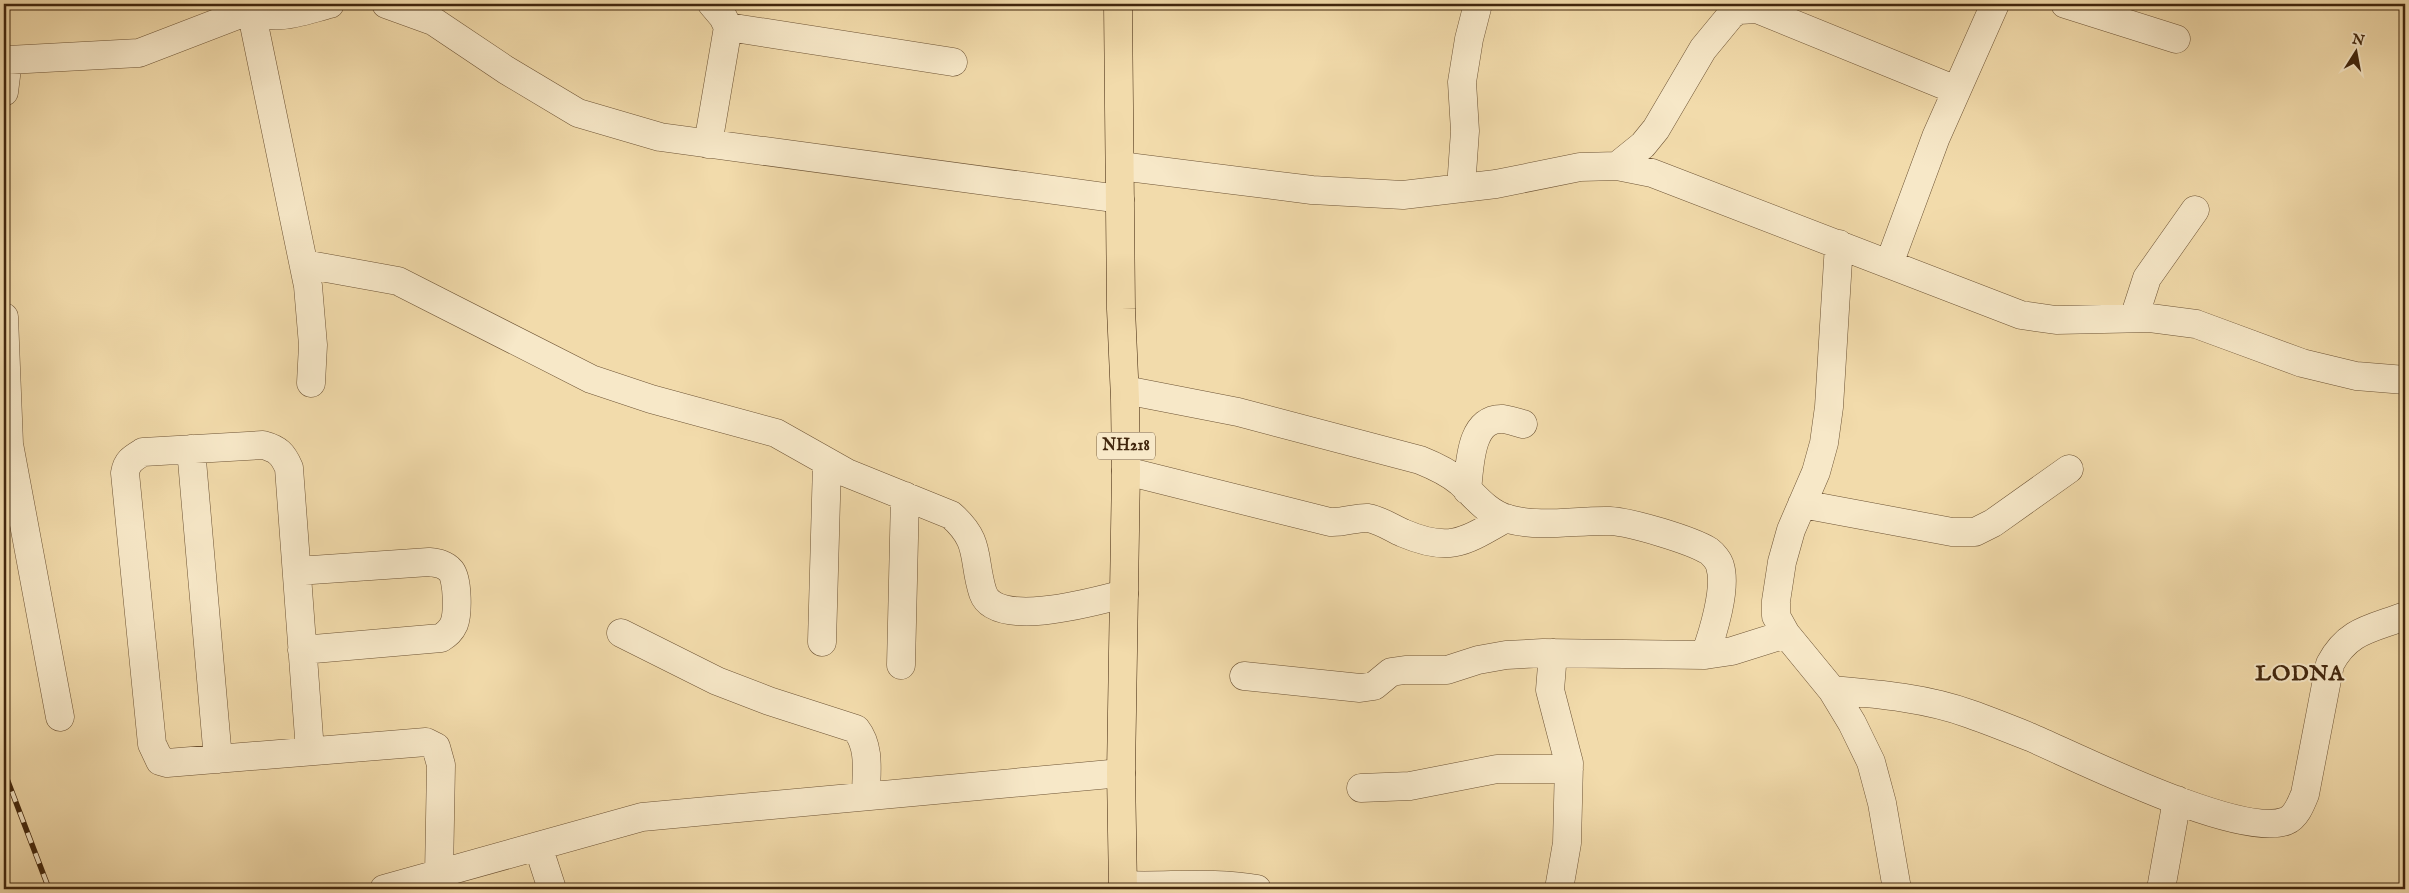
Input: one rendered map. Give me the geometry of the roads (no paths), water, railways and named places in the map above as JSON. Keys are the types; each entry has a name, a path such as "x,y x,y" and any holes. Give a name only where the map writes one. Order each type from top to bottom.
{"highway":[{"name":"NH218","path":"1118,4 1126,471 1121,773 1123,887"}],"street":[{"path":"4,92 8,60 139,53 247,7 269,16 288,15 330,4"},
{"path":"386,4 433,21 506,70 578,113 660,137 1120,199"},
{"path":"708,144 728,27 712,4"},
{"path":"1461,188 1465,131 1462,82 1469,39 1478,4"},
{"path":"1889,264 1936,136 1995,4"},
{"path":"2065,4 2176,39"},
{"path":"247,7 304,264 313,345 310,383"},
{"path":"1617,166 1643,145 1656,129 1703,49 1731,15 1748,8 1757,9 1956,90"},
{"path":"728,27 953,62"},
{"path":"1120,166 1312,190 1403,195 1496,184 1580,167 1617,166 1652,173 2021,315 2056,320 2150,318 2196,324 2302,363 2356,376 2405,380"},
{"path":"2134,318 2147,278 2195,210"},
{"path":"1840,244 1829,407 1824,443 1816,472 1802,504 1782,562 1776,601 1776,616 1786,634 1832,690 1852,723 1871,762 1882,803 1897,889"},
{"path":"304,264 398,281 591,379 651,399 776,433 794,441 827,464 951,515 964,527 974,543 984,594 988,602 996,607 1016,610 1061,609 1124,594"},
{"path":"4,317 9,444 60,717"},
{"path":"1125,390 1238,412 1420,460 1441,468 1490,510 1506,518 1530,523 1612,521 1647,529 1694,544 1710,552 1720,564 1722,579 1711,640 1705,655"},
{"path":"1467,490 1476,435 1490,422 1502,419 1523,424"},
{"path":"310,751 289,468 284,456 276,449 263,445 143,452 132,458 126,466 125,473 152,744 155,754 160,761 167,763 426,742 436,747 441,765 439,874"},
{"path":"190,449 218,759"},
{"path":"822,642 827,464"},
{"path":"1802,504 1952,532 1975,532 1993,523 2069,470"},
{"path":"1126,471 1330,522 1344,523 1365,518 1377,520 1433,544 1452,544 1471,538 1506,518"},
{"path":"901,665 905,496"},
{"path":"296,571 429,562 442,564 450,570 454,578 457,614 449,633 441,638 302,650"},
{"path":"1832,690 1927,702 1968,713 2177,800 2215,814 2268,824 2287,821 2298,810 2305,794 2330,664 2338,648 2350,637 2405,616"},
{"path":"621,633 718,681 769,701 856,729 863,738 866,748 866,796"},
{"path":"1244,676 1360,688 1374,686 1391,672 1447,670 1478,660 1506,655 1553,653 1705,655 1732,651 1786,634"},
{"path":"1553,653 1550,690 1553,707 1560,725 1569,769 1567,843 1559,889"},
{"path":"1361,788 1410,786 1497,769 1569,769"},
{"path":"384,889 642,817 1121,773"},
{"path":"2161,889 2177,800"},
{"path":"538,846 552,889"},
{"path":"1123,887 1208,885 1240,886 1257,889"}],"railway":[{"path":"4,771 49,889"}],"district":[{"name":"LODNA","path":"2300,674"}]}
